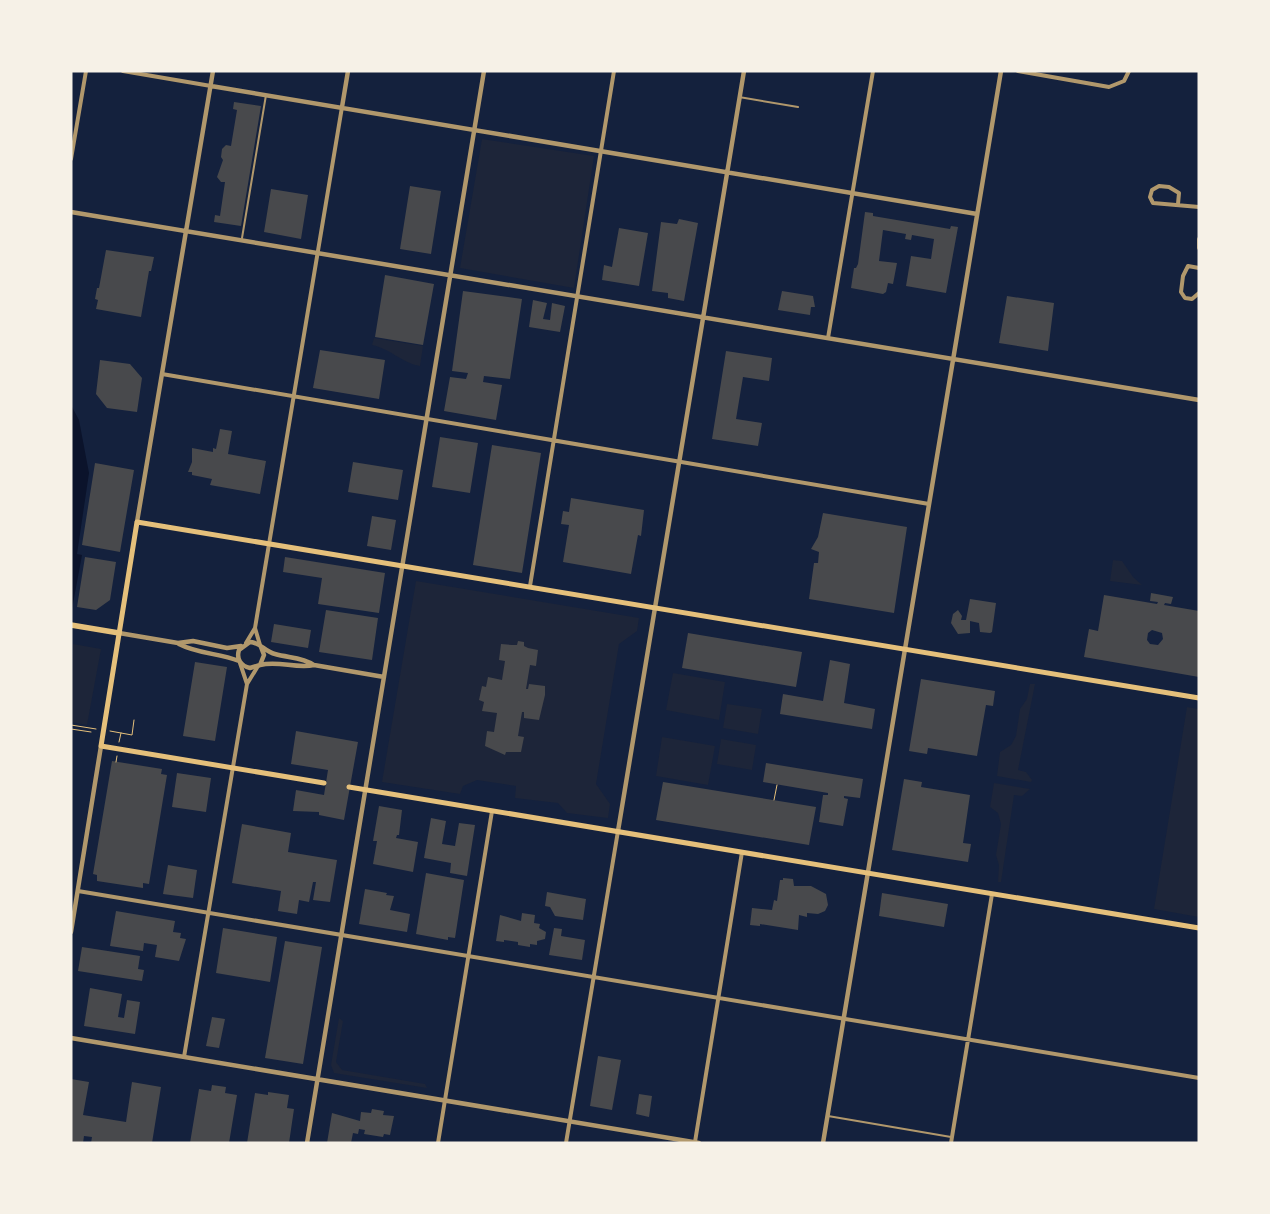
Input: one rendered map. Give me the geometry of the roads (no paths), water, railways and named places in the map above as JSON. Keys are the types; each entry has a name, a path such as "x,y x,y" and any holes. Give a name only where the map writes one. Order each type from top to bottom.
{"main road":[{"path":"324,783 102,746 137,522 401,564 1199,698"},
{"path":"71,625 119,634"},
{"path":"349,787 1199,928"}],"street":[{"path":"71,159 86,71"},
{"path":"123,71 978,214"},
{"path":"137,522 213,71"},
{"path":"246,643 255,628 348,71"},
{"path":"307,1143 401,564 452,275 484,71"},
{"path":"530,586 614,71"},
{"path":"566,1143 744,71"},
{"path":"828,338 873,71"},
{"path":"823,1143 1001,71"},
{"path":"1018,71 1109,87 1119,84 1129,71"},
{"path":"1178,204 1178,193 1169,187 1159,186 1152,190 1150,197 1153,203 1199,207"},
{"path":"71,212 1199,400"},
{"path":"1199,239 1199,248"},
{"path":"1198,261 1198,267 1188,266 1183,276 1181,292 1186,298 1192,299 1199,293"},
{"path":"162,374 929,504"},
{"path":"184,1057 247,684 264,655 255,628"},
{"path":"119,634 178,643 192,641 227,648 254,642 275,654 306,660 314,666"},
{"path":"178,643 191,650 226,656 250,668 274,663 303,668 314,666 384,677"},
{"path":"241,646 238,653 247,684"},
{"path":"71,932 102,746"},
{"path":"438,1143 492,811"},
{"path":"695,1142 742,852"},
{"path":"78,891 1199,1078"},
{"path":"951,1143 992,894"},
{"path":"71,1038 699,1143"}],"lane":[{"path":"242,240 266,95"},
{"path":"740,98 798,107"},
{"path":"828,1116 952,1137"}]}
